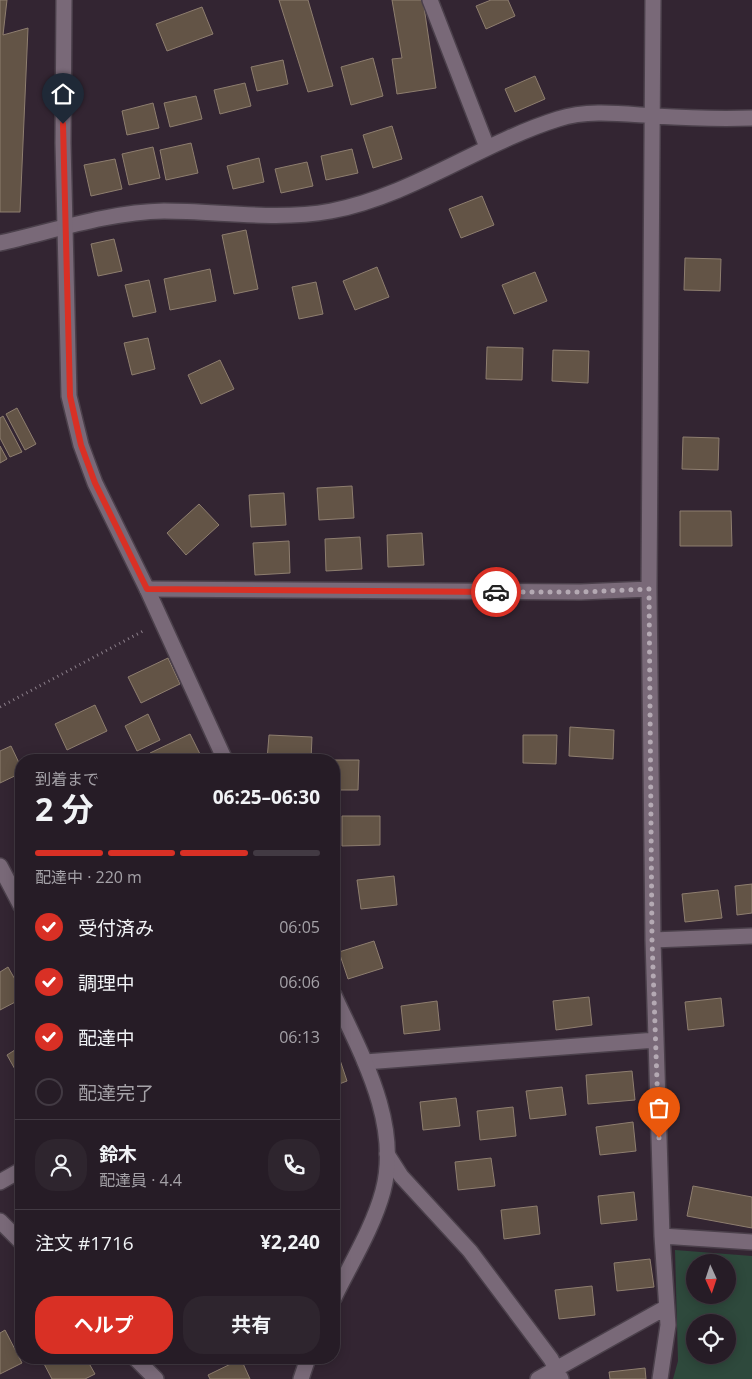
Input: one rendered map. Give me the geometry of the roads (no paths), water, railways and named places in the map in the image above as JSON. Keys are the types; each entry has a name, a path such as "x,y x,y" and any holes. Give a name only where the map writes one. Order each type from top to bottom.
{"street":[{"path":"64,0 65,228 71,404 81,445 95,483 147,589 222,754"},
{"path":"430,0 487,147"},
{"path":"653,0 649,589 652,940 662,1236 665,1308 668,1325 666,1349 660,1379"},
{"path":"0,243 120,215 162,211 300,215 330,211 391,193 487,147 560,118 623,112 651,116 752,118"},
{"path":"147,589 581,592 649,589"},
{"path":"0,866 15,895"},
{"path":"652,940 752,936"},
{"path":"340,1011 365,1062 384,1123 388,1154 383,1189 374,1216 340,1286"},
{"path":"365,1062 656,1040"},
{"path":"388,1154 401,1176 470,1251 551,1359 559,1374"},
{"path":"0,1182 15,1173"},
{"path":"0,1221 15,1236"},
{"path":"662,1236 752,1242"},
{"path":"538,1379 559,1374 665,1308"},
{"path":"141,1364 156,1379"},
{"path":"301,1379 306,1364"}]}
